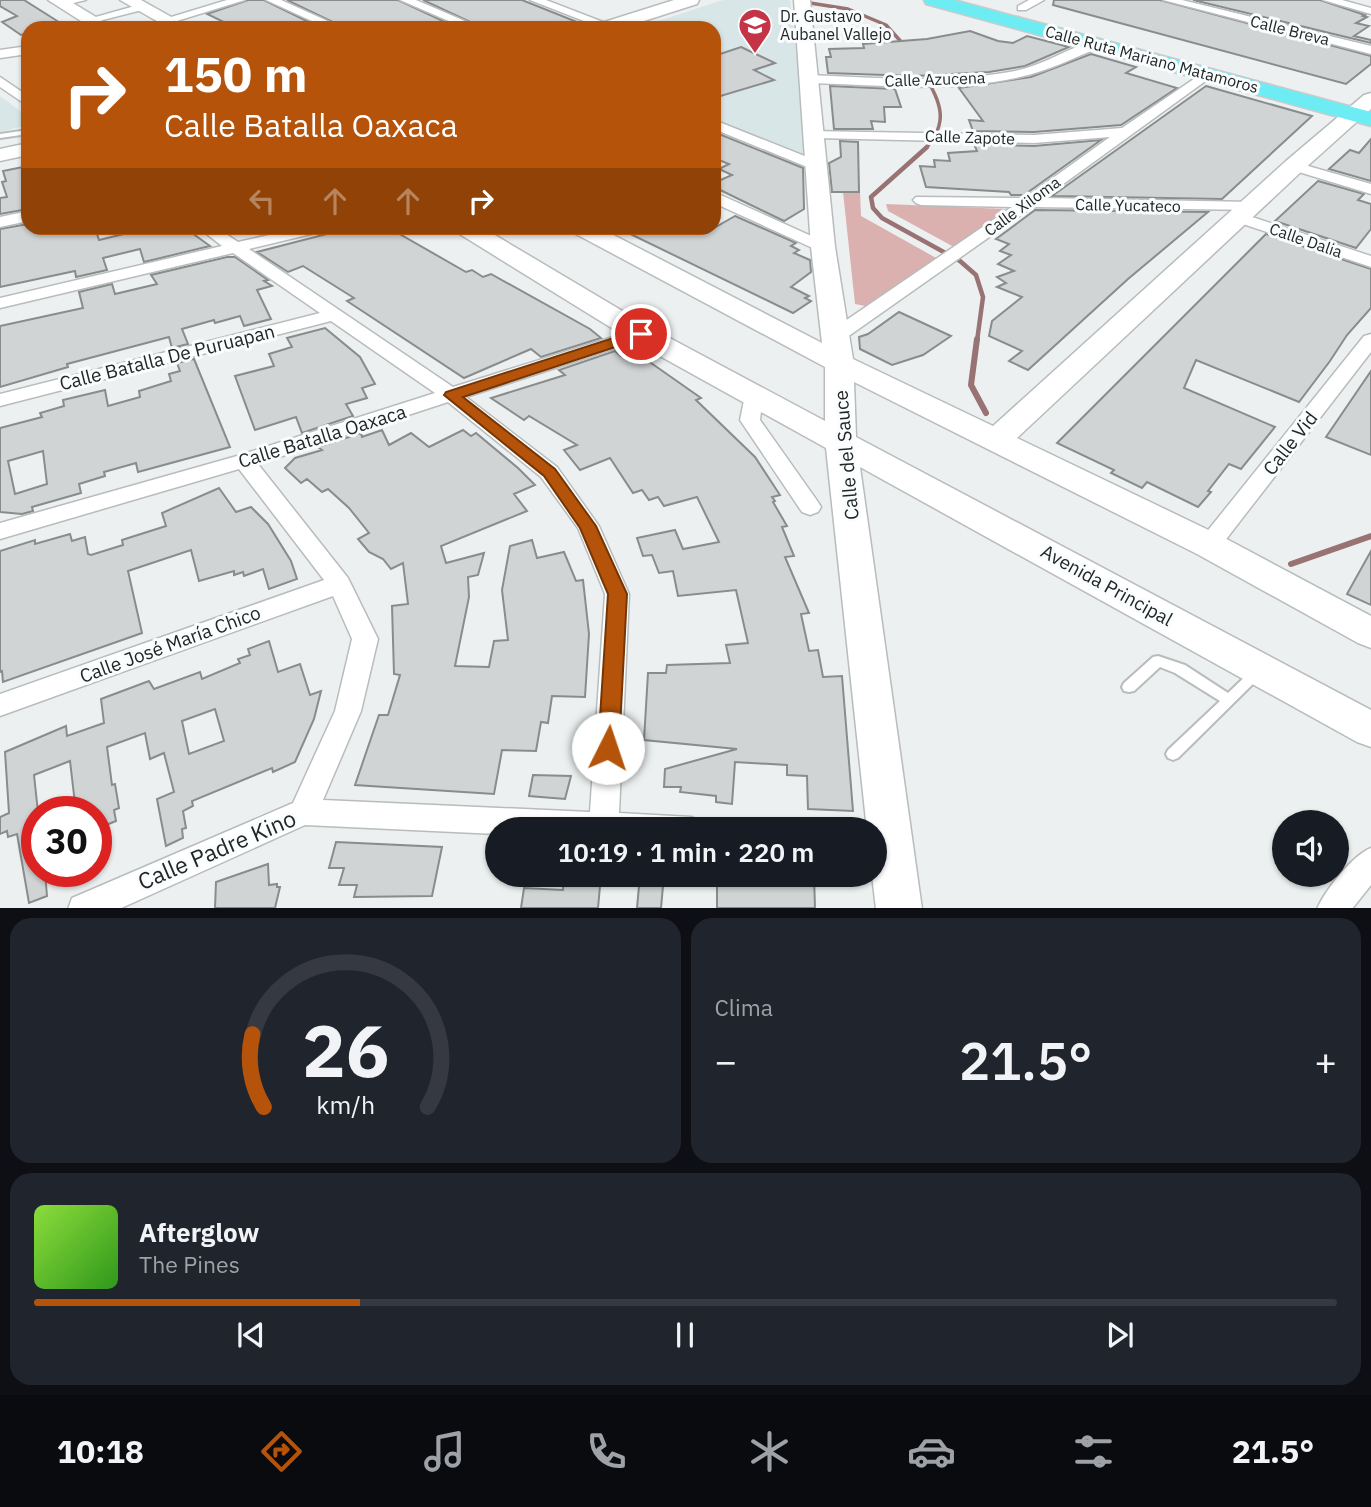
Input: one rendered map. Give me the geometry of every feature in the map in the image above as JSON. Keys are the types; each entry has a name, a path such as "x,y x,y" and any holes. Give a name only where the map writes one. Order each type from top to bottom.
{"main road":[{"name":"Calle del Sauce","path":"802,0 816,134 823,247 838,350 841,444 882,817"},
{"name":"Calle Ruta Mariano Matamoros","path":"933,0 1207,74 1367,108"},
{"name":"Calle Ruta Mariano Matamoros","path":"993,0 1030,4 1367,108"},
{"path":"67,1 94,21"},
{"path":"629,21 699,2"},
{"path":"653,21 699,2"},
{"path":"135,4 168,21"},
{"path":"998,439 1294,166 1367,108"},
{"path":"0,155 21,150"},
{"path":"0,164 21,160"},
{"name":"Avenida Principal","path":"478,235 641,334 1371,730"},
{"path":"598,235 838,350 998,439 1209,545 1371,633"},
{"name":"Calle del Sauce","path":"887,852 900,908"}],"street":[{"path":"182,21 239,0"},
{"path":"272,0 321,21"},
{"path":"406,0 458,21"},
{"path":"536,0 591,21"},
{"path":"1329,0 1371,11"},
{"name":"Calle Breva","path":"1177,1 1371,50"},
{"path":"104,21 135,4"},
{"name":"Calle Azucena","path":"810,79 916,82 1003,75 1045,66 1096,44"},
{"path":"0,54 21,51"},
{"name":"Calle Xiloma","path":"838,350 941,264 1207,74"},
{"path":"0,81 21,97"},
{"path":"721,127 817,166"},
{"name":"Calle Zapote","path":"816,134 1034,139 1124,132"},
{"path":"1294,166 1371,189"},
{"name":"Calle Yucateco","path":"921,200 1246,212"},
{"path":"721,201 823,247"},
{"name":"Calle Dalia","path":"1246,212 1371,261"},
{"path":"0,222 21,218"},
{"path":"218,235 452,395 549,472 588,526 617,594 604,817"},
{"path":"0,303 286,235"},
{"name":"Calle Batalla De Puruapan","path":"0,400 334,315"},
{"name":"Calle Batalla Oaxaca","path":"0,531 244,461 641,334"},
{"name":"Calle Vid","path":"1209,545 1371,340"},
{"path":"753,395 750,420 810,507"},
{"path":"244,461 340,584 365,639 348,710 303,812"},
{"name":"Calle José María Chico","path":"0,705 340,584"},
{"name":"Calle Padre Kino","path":"83,908 303,812 485,820"},
{"path":"1332,908 1371,862"}],"lane":[{"path":"0,136 21,133"},
{"path":"1129,687 1158,661 1180,669 1228,700"},
{"path":"1172,754 1261,670"}],"shaded area":[{"name":"Dr. Gustavo Aubanel Vallejo","path":"723,0 790,0 800,83 804,156 721,123 721,21 658,21"},
{"path":"0,96 21,112 21,127 0,132"},
{"path":"843,192 860,192 861,216 938,259 870,307 855,304"},
{"path":"886,204 1006,209 954,247 888,211"}],"building":[{"path":"0,0 24,0 57,21 21,21 21,35 2,22 17,16 0,6"},
{"path":"248,0 264,0 307,21 222,21 207,14"},
{"path":"287,0 398,0 443,21 330,21"},
{"path":"423,0 522,0 574,21 468,21"},
{"path":"1054,0 1160,0 1371,56 1371,64 1346,84 1053,5"},
{"path":"1193,0 1320,0 1365,15 1363,16 1367,17 1356,23 1369,26 1354,36 1371,40 1371,43"},
{"path":"970,31 998,41 1013,43 1027,36 1069,47 1025,66 989,72 914,76 828,73 826,57 831,57 829,49 864,48 863,44 927,39"},
{"path":"741,47 775,63 754,70 774,80 721,96 721,54"},
{"path":"1091,54 1136,67 1126,73 1177,88 1121,125 1034,132 973,131 969,120 983,121 959,88 1031,77"},
{"path":"830,86 895,89 901,107 884,107 885,122 871,121 873,129 834,129"},
{"path":"1206,86 1312,116 1222,199 1052,196"},
{"path":"721,135 803,168 804,209 784,221 721,190 721,180 732,175 721,168 729,164 721,161"},
{"path":"1371,139 1371,181 1329,169 1350,150 1359,153"},
{"path":"1101,140 1024,195 926,187 920,166 935,167 934,160 950,161 948,153 977,151 974,144 1034,146"},
{"path":"840,141 858,142 859,192 832,192 829,163 841,157"},
{"path":"21,167 21,210 0,214 0,198 7,197 2,182 6,181 3,171"},
{"path":"1318,181 1364,194 1358,200 1371,204 1371,229 1356,248 1275,221"},
{"path":"1035,210 1208,212 1128,279 1028,370 1009,361 1022,351 989,336 992,321 1022,297 997,287 1006,283 997,277 1014,271 998,264 1011,255 1000,251 1009,244 996,239"},
{"path":"735,216 796,243 791,246 799,250 794,253 810,260 811,272 791,287 809,296 805,298 811,301 793,313 632,235 721,235 721,224"},
{"path":"21,225 21,235 97,235 99,240 120,235 195,235 210,246 144,262 140,249 103,258 107,270 76,277 75,271 0,287 0,229"},
{"path":"1266,234 1371,269 1371,308 1347,335 1299,402 1196,360 1184,388 1275,427 1241,469 1229,464 1198,507 1147,482 1142,488 1111,473 1114,470 1057,443"},
{"path":"323,235 401,235 466,272 472,270 483,277 491,274 590,329 601,338 541,357 531,349 464,378 347,301 354,298 303,266 288,272 257,252"},
{"path":"235,257 268,280 264,281 272,286 257,290 271,319 244,326 240,316 215,323 214,320 182,329 188,344 172,348 169,337 67,364 68,367 0,387 0,326 83,308 79,292 112,284 115,294 157,284 151,275"},
{"path":"899,312 951,336 923,355 892,365 860,349 859,337 868,334"},
{"path":"325,328 360,357 375,384 362,388 367,398 346,404 353,416 302,433 296,417 255,430 235,376 274,366 269,354 292,347 287,338"},
{"path":"615,351 621,356 634,351 701,398 696,400 755,457 780,495 772,497 787,526 782,527 794,556 785,557 809,613 801,614 809,651 818,650 823,677 842,676 853,811 808,809 807,776 787,775 787,765 735,762 732,804 716,802 716,796 680,792 681,787 664,787 665,769 737,749 644,740 648,673 666,673 667,665 730,663 726,645 748,643 736,590 678,596 673,571 659,573 652,555 643,556 637,538 675,530 683,549 719,542 697,497 664,506 658,497 649,500 642,490 633,493 610,458 580,470 564,450 577,445 529,416 524,420 491,398 565,375 559,370"},
{"path":"194,359 230,447 138,472 136,463 104,472 105,476 79,484 81,493 32,507 33,511 22,514 0,512 0,428 42,417 40,413 64,406 63,400 105,390 108,406 140,397 139,391 171,381 169,374 180,371 177,363","holes":["43,451 47,484 15,494 8,461"]},
{"path":"1371,371 1371,455 1326,437"},
{"path":"382,430 389,445 411,433 429,447 463,430 471,436 476,433 535,485 514,494 527,511 441,546 446,563 484,553 478,575 468,577 469,597 455,666 489,667 494,641 508,640 502,590 510,546 532,540 537,558 564,552 576,581 583,580 589,634 585,697 552,696 548,723 541,722 536,751 502,750 494,794 355,785 379,715 388,715 400,675 394,674 392,606 408,604 403,563 391,569 383,559 369,552 358,539 369,533 349,508 328,489 322,492 307,479 301,483 285,468 295,458 322,450 318,447 361,433 362,437"},
{"path":"219,488 236,512 251,507 268,524 291,561 297,579 269,589 263,569 244,576 243,572 234,575 234,571 199,581 191,550 128,571 142,633 3,682 2,671 0,672 0,551 35,540 35,544 70,534 72,541 85,537 88,554 91,555 123,545 122,540 166,526 162,513"},
{"path":"1371,551 1371,605 1347,594"},
{"path":"269,641 278,672 300,664 310,695 321,691 314,719 295,762 273,772 272,768 192,801 193,806 183,811 186,828 182,829 183,838 166,846 157,799 174,792 164,753 150,759 145,733 107,747 112,785 115,784 119,808 114,810 116,821 112,823 112,796 74,796 70,761 34,775 36,796 21,796 21,857 17,834 8,837 7,831 0,834 0,817 9,813 5,752 66,726 67,736 104,723 101,699 149,681 154,689 200,672 202,679 240,663 238,659 250,655 248,649","holes":["215,709 224,741 189,754 182,721"]},
{"path":"533,775 571,776 565,799 529,796"},
{"path":"336,842 442,847 432,896 354,897 357,885 339,885 344,868 329,868"},
{"path":"268,864 269,885 277,884 277,887 280,887 275,908 215,908 216,882"},
{"path":"26,887 46,887 47,896 29,903"},
{"path":"563,887 600,887 598,908 521,908 524,888 563,890"},
{"path":"639,887 663,887 661,908 637,908"},
{"path":"717,887 814,887 815,908 717,908"}],"waterway":[{"path":"810,3 848,9 886,25 904,45"},
{"path":"921,68 940,108 938,128 926,148"},
{"path":"926,148 871,197 873,208 882,218 960,261 976,275 983,297 977,341"},
{"path":"977,339 971,385 986,413"},
{"path":"1291,564 1371,536"}],"place":[{"name":"Dr. Gustavo Aubanel Vallejo","path":"755,55"}],"route":[{"path":"608,748 617,594 588,526 549,472 452,395 641,334"}]}
